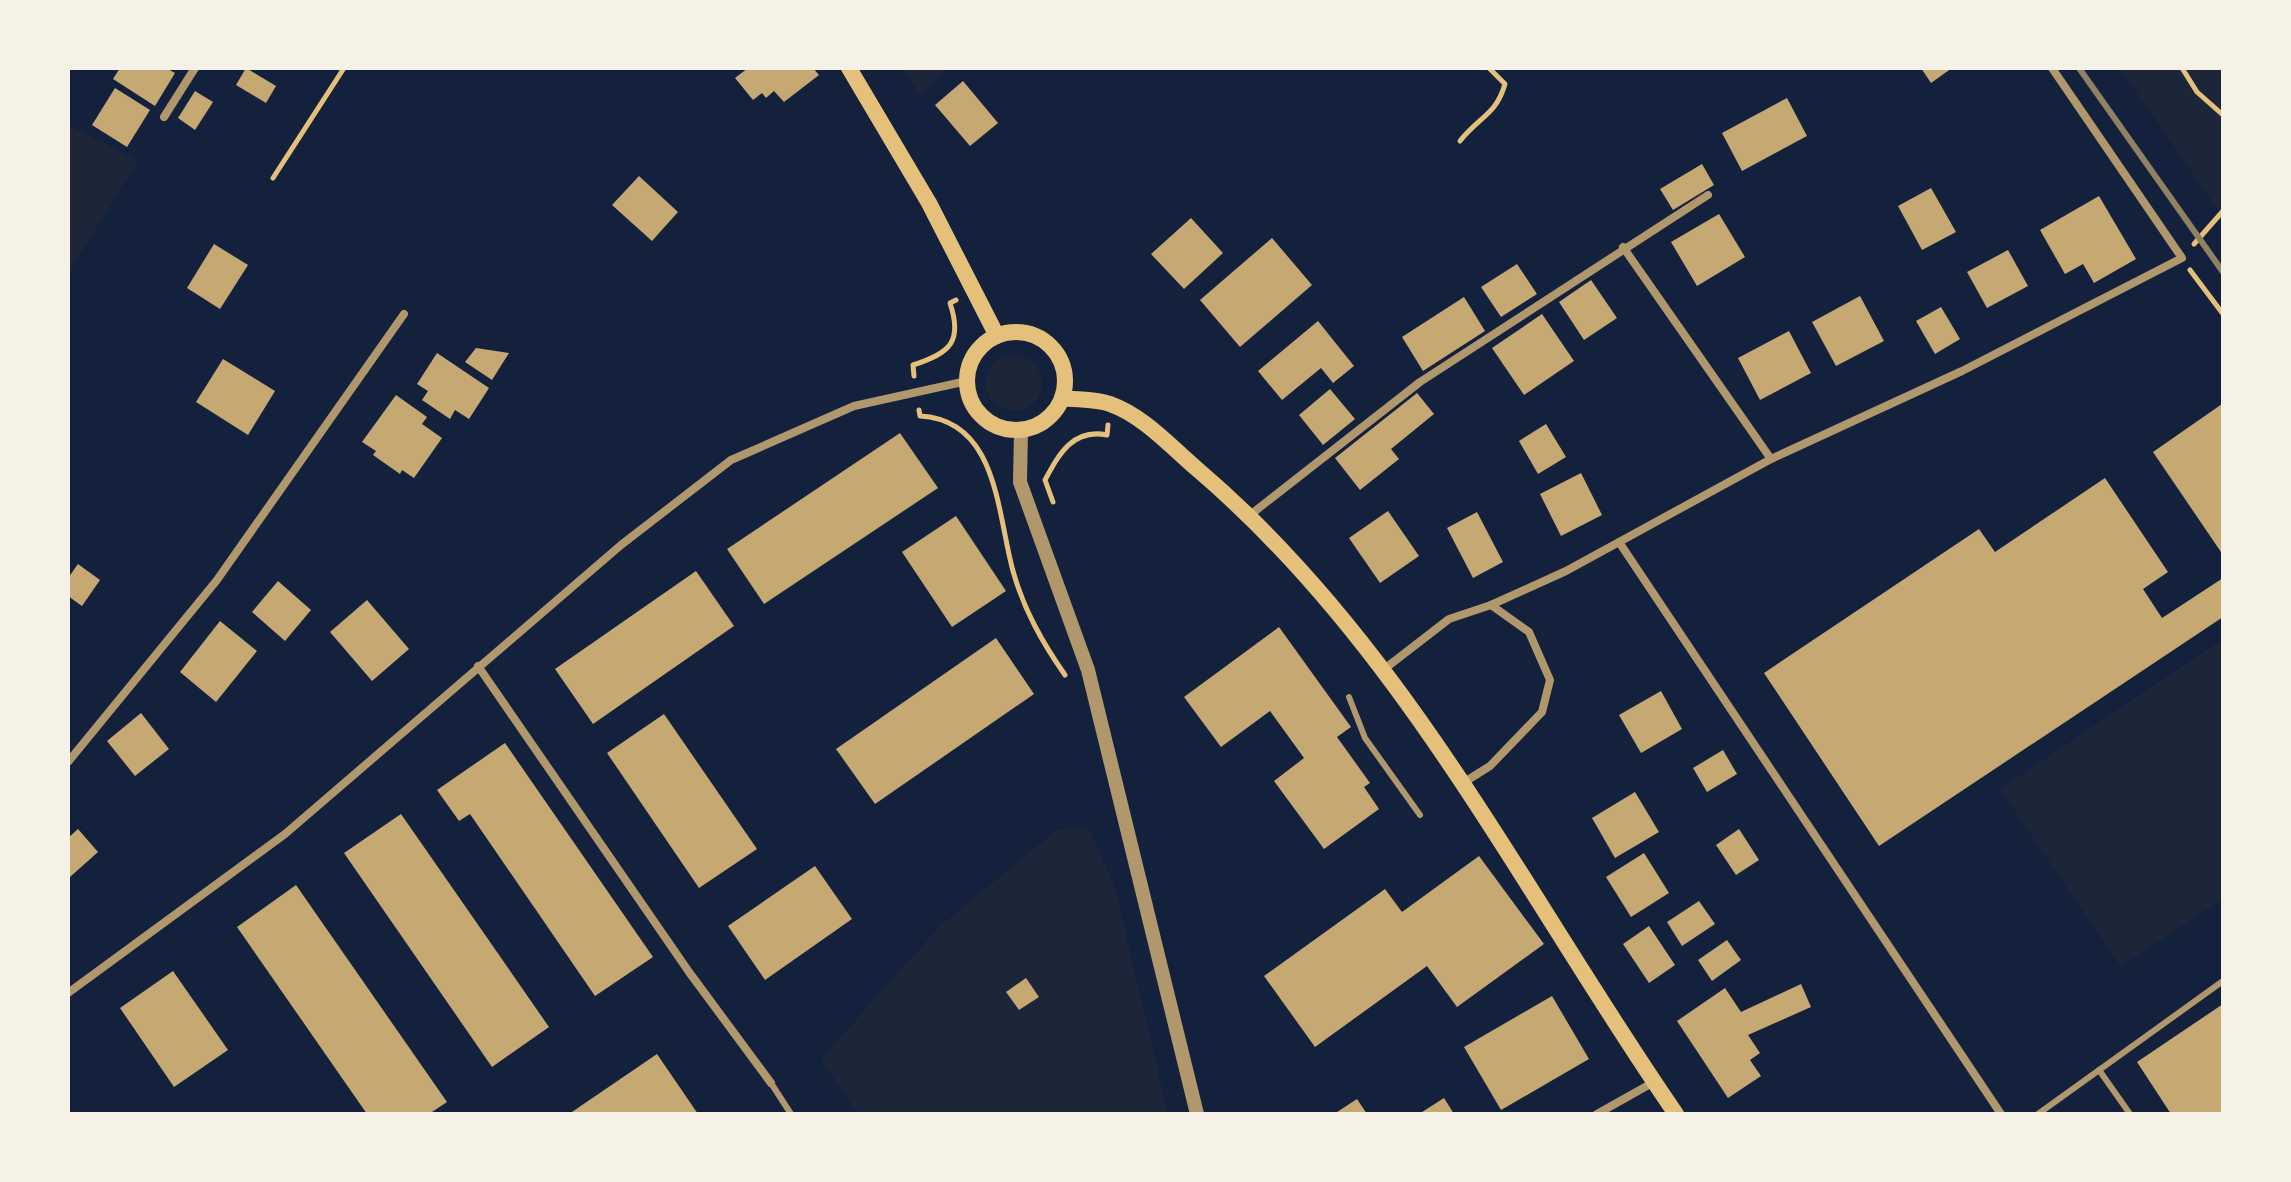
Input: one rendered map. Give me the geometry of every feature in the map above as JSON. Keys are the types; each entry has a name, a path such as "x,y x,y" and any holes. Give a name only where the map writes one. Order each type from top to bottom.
{"main road":[{"path":"849,68 929,203 997,336"},
{"path":"1015,331 1045,341 1057,352 1063,367 1062,398 1053,414 1038,425 1021,430 1000,428 983,417 971,401 967,381 971,361 982,345 997,336 1015,331"},
{"path":"1062,398 1111,404 1147,426 1250,515 1383,670 1463,783 1676,1114"}],"street":[{"path":"164,117 195,68"},
{"path":"1383,670 1449,619 1491,605 1619,542 1771,459 1962,371 2182,258 2052,68"},
{"path":"1250,515 1420,382 1623,247 1708,195"},
{"path":"1623,247 1771,459"},
{"path":"68,762 217,580 404,314"},
{"path":"68,993 285,834 621,545 731,460 854,406 967,381"},
{"path":"1021,430 1020,482 1088,670 1197,1114"},
{"path":"1619,542 2001,1114"},
{"path":"1463,783 1490,766 1542,712 1550,680 1529,632 1491,605"},
{"path":"478,666 680,959 771,1083"},
{"path":"1597,1114 1654,1082"}],"lane":[{"path":"1349,697 1365,738 1420,815"},
{"path":"2038,1114 2223,981"},
{"path":"2099,1070 2130,1114"},
{"path":"771,1083 791,1114"}],"path":[{"path":"273,178 344,68"},
{"path":"1460,141 1474,124 1498,107 1505,84 1489,68"},
{"path":"2182,68 2197,92 2223,115"},
{"path":"2223,211 2182,258 2223,314"},
{"path":"914,370 913,365 949,347 957,324 950,303 954,300"},
{"path":"919,411 920,416 944,420 964,431 986,462 1024,603 1038,636 1070,685"},
{"path":"1054,506 1045,480 1065,445 1078,438 1107,435"}],"shaded area":[{"path":"902,68 947,68 921,96"},
{"path":"2120,68 2223,68 2223,217 2130,83"},
{"path":"68,125 138,161 68,274"},
{"path":"1014,355 1033,364 1042,383 1033,402 1014,411 995,402 986,383 995,364"},
{"path":"2223,639 2223,899 2121,967 2000,789"},
{"path":"1089,828 1115,888 1168,1114 858,1114 821,1059 939,927 1058,829"}],"building":[{"path":"120,68 166,68 175,73 155,106 113,79"},
{"path":"246,68 276,86 266,103 236,85"},
{"path":"748,68 813,68 819,75 784,102 774,91 766,98 762,93 753,100 735,78"},
{"path":"1921,68 1952,68 1931,83"},
{"path":"963,81 998,123 970,146 935,105"},
{"path":"115,88 150,110 127,147 92,125"},
{"path":"195,91 213,102 195,130 178,118"},
{"path":"1787,98 1807,136 1742,171 1722,133"},
{"path":"1702,164 1714,185 1673,210 1660,189"},
{"path":"639,176 678,212 652,241 612,205"},
{"path":"1931,188 1956,232 1922,250 1898,206"},
{"path":"2099,196 2136,259 2094,283 2083,264 2065,274 2040,230"},
{"path":"1719,214 1745,257 1697,286 1671,242"},
{"path":"1191,218 1223,253 1184,289 1151,254"},
{"path":"1272,238 1312,285 1240,347 1200,300"},
{"path":"214,244 248,265 220,309 187,288"},
{"path":"2008,250 2028,286 1987,308 1967,272"},
{"path":"1517,264 1537,294 1501,317 1481,287"},
{"path":"1591,280 1617,318 1584,340 1559,302"},
{"path":"1860,296 1884,341 1836,366 1812,322"},
{"path":"1464,297 1485,331 1423,371 1402,337"},
{"path":"1941,307 1960,339 1935,354 1916,321"},
{"path":"1542,314 1574,361 1524,395 1492,348"},
{"path":"1318,321 1354,366 1333,383 1321,368 1282,400 1258,371"},
{"path":"1789,331 1811,373 1760,400 1738,358"},
{"path":"476,348 509,353 492,380 465,362"},
{"path":"437,353 489,388 469,419 455,410 450,419 422,400 428,391 417,384"},
{"path":"223,359 275,391 248,435 196,402"},
{"path":"1330,389 1355,419 1323,445 1299,415"},
{"path":"1417,393 1434,414 1391,449 1399,459 1360,490 1335,458"},
{"path":"396,395 427,417 422,424 442,438 414,478 402,470 400,474 373,455 376,451 362,442"},
{"path":"2223,406 2223,555 2153,452"},
{"path":"1546,424 1566,457 1538,474 1519,441"},
{"path":"900,433 938,488 764,604 727,549"},
{"path":"1581,473 1602,515 1561,536 1540,494"},
{"path":"2105,478 2168,572 2143,589 2162,618 2223,578 2223,617 1879,846 1764,673 1979,529 1995,552"},
{"path":"1388,511 1419,556 1380,583 1349,538"},
{"path":"1477,512 1503,562 1473,578 1447,528"},
{"path":"956,516 1006,591 952,627 902,552"},
{"path":"78,564 100,580 82,606 68,596 68,578"},
{"path":"696,571 734,626 593,724 555,669"},
{"path":"278,581 311,610 285,641 252,612"},
{"path":"367,600 409,649 372,681 330,632"},
{"path":"220,621 257,651 216,702 180,672"},
{"path":"1279,627 1351,727 1337,737 1370,783 1364,787 1379,809 1324,849 1274,781 1304,758 1270,711 1221,747 1184,697"},
{"path":"996,638 1034,694 875,804 836,749"},
{"path":"1661,691 1682,729 1641,753 1619,715"},
{"path":"141,713 169,749 135,776 107,741"},
{"path":"664,714 757,849 699,888 607,753"},
{"path":"505,743 653,957 595,996 470,814 459,821 437,790"},
{"path":"1723,750 1737,774 1707,792 1693,768"},
{"path":"1635,792 1659,832 1615,858 1592,818"},
{"path":"401,814 549,1027 492,1067 344,853"},
{"path":"78,829 98,852 70,877 68,838"},
{"path":"1739,829 1759,860 1736,875 1716,845"},
{"path":"1644,853 1669,893 1631,917 1606,877"},
{"path":"1479,856 1544,944 1457,1007 1427,966 1315,1047 1264,976 1385,889 1402,912"},
{"path":"815,866 852,919 765,980 728,926"},
{"path":"296,885 447,1102 429,1114 367,1114 237,927"},
{"path":"1699,901 1715,924 1682,946 1667,922"},
{"path":"1649,926 1675,965 1649,983 1623,944"},
{"path":"1727,940 1741,960 1712,981 1698,960"},
{"path":"173,971 228,1050 174,1087 120,1008"},
{"path":"1026,978 1039,997 1019,1010 1006,992"},
{"path":"1801,984 1811,1007 1748,1035 1760,1053 1750,1060 1761,1076 1728,1098 1677,1021 1725,988 1741,1012"},
{"path":"1552,996 1589,1059 1501,1110 1464,1047"},
{"path":"2223,1004 2223,1114 2171,1114 2137,1062"},
{"path":"657,1054 698,1114 569,1114"},
{"path":"1444,1098 1454,1114 1419,1114"},
{"path":"1357,1099 1367,1114 1334,1114"}],"railway":[{"path":"2079,68 2223,272"}]}
